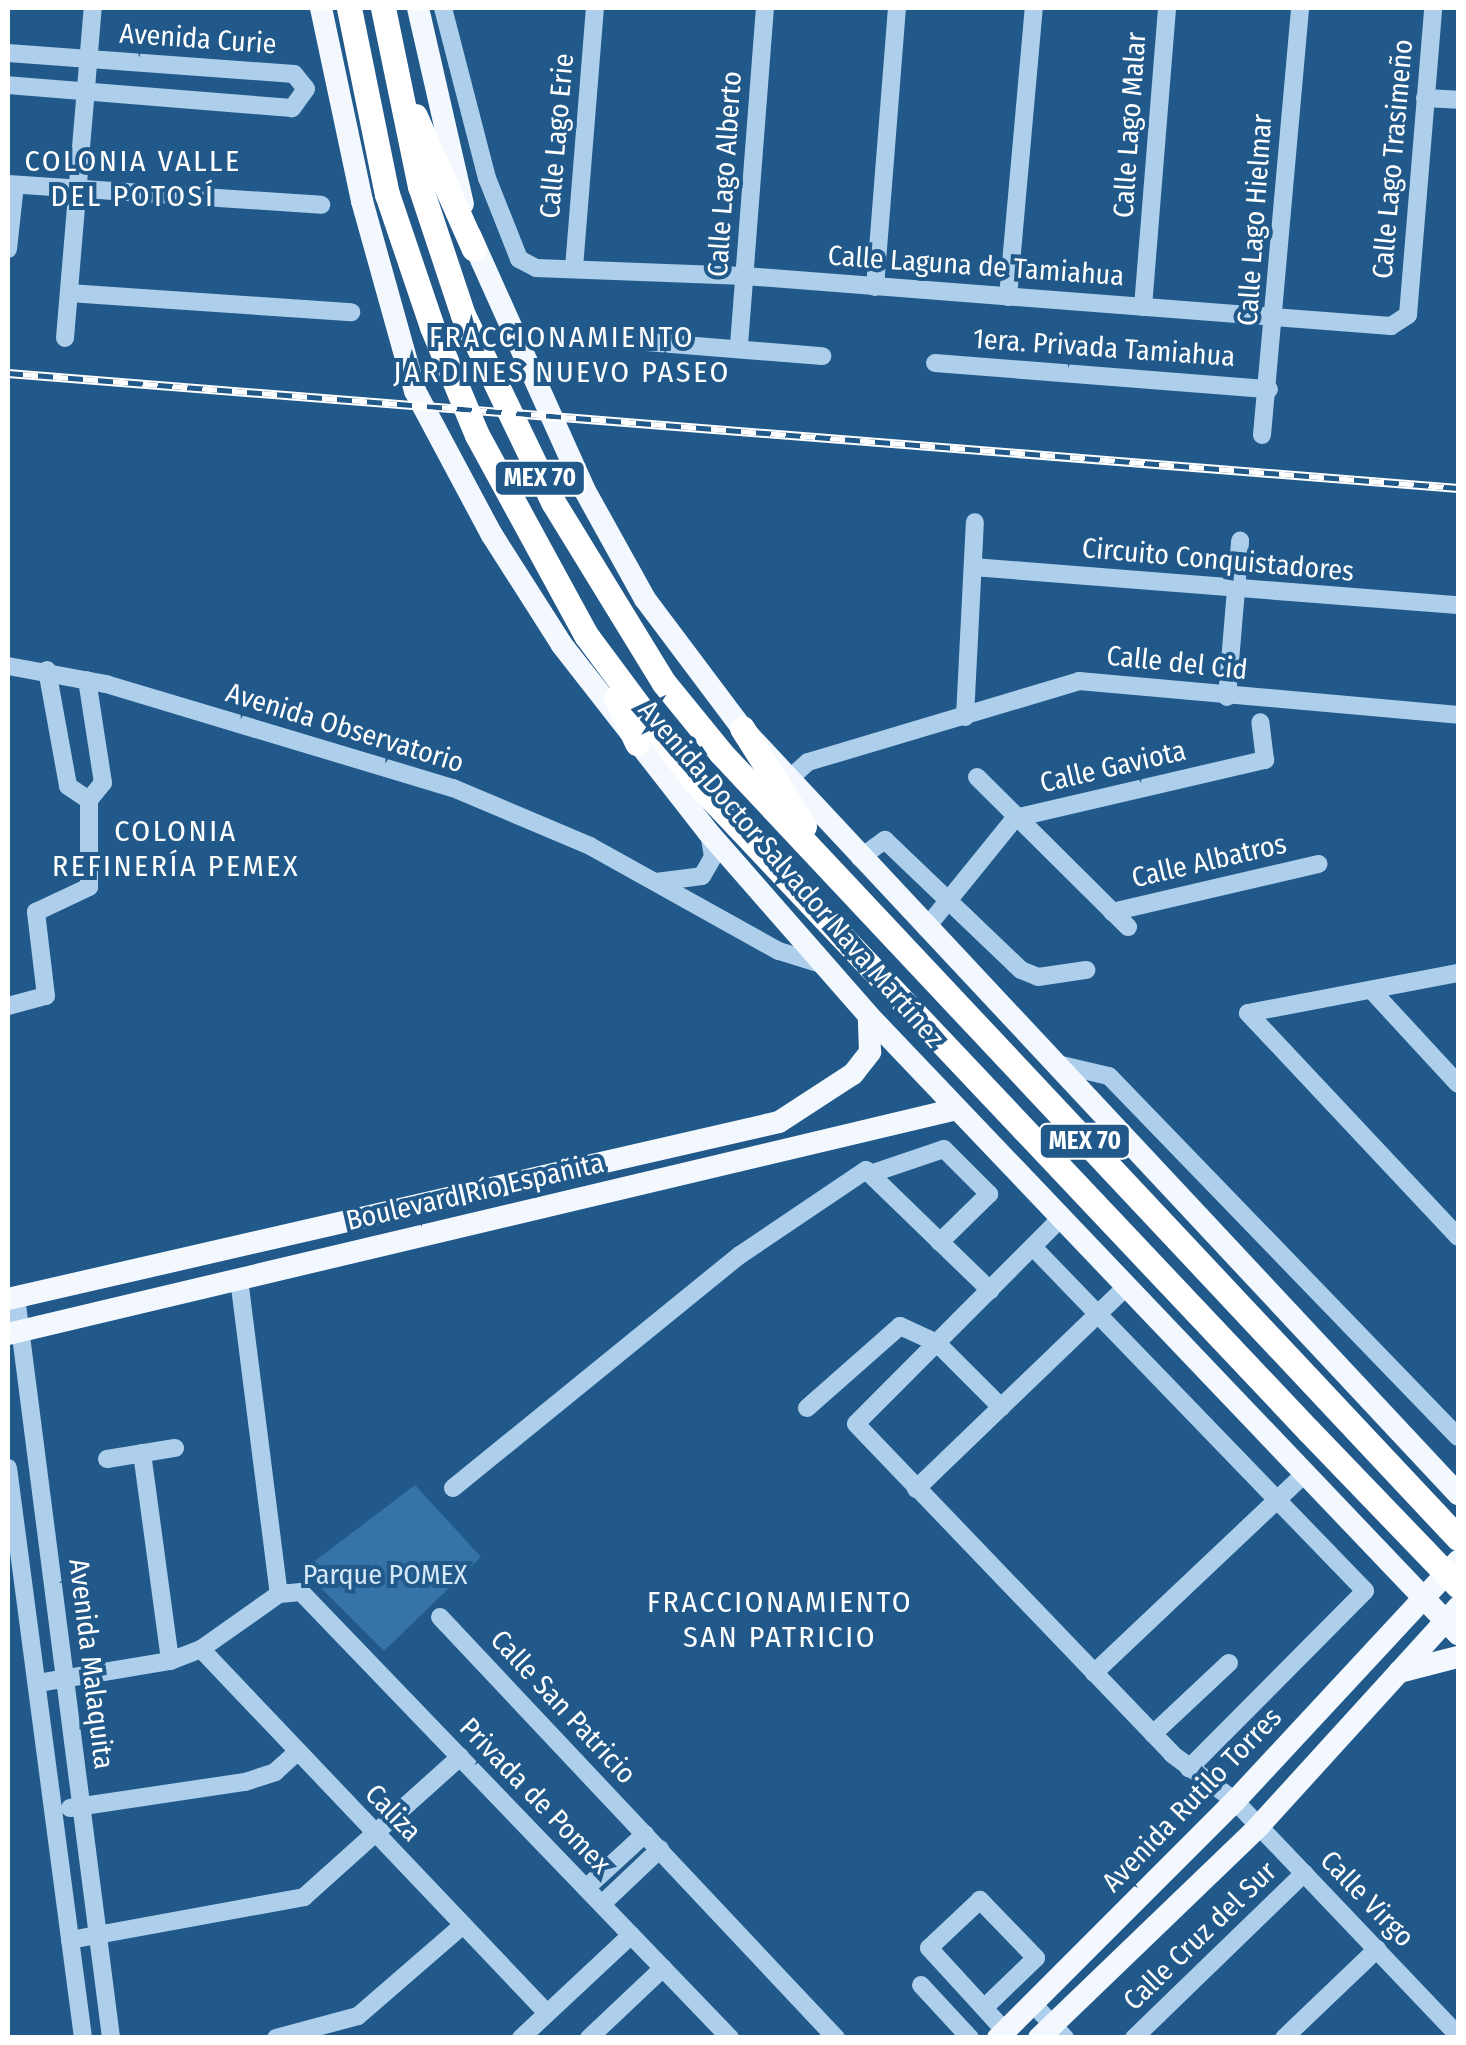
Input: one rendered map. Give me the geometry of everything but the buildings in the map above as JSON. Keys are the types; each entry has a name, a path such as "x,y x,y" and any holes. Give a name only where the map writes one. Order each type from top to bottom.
{"highway":[{"name":"Avenida Doctor Salvador Nava Martínez","path":"349,8 387,194 432,327 476,436 586,635 693,779 1458,1586"},
{"name":"Avenida Doctor Salvador Nava Martínez","path":"383,8 390,58 420,186 463,315 553,502 664,683 836,877 1458,1538"},
{"path":"390,58 474,249"},
{"path":"586,635 636,743"},
{"path":"742,728 836,877"}],"main road":[{"name":"Avenida Doctor Salvador Nava Martínez","path":"322,8 362,201 416,391 502,551 562,646 708,832 869,1016 1302,1476 1424,1600 1454,1620"},
{"path":"418,8 474,249 576,472 645,599 742,728 788,780 1458,1494"},
{"name":"Boulevard Río Españita","path":"12,1298 779,1122 853,1074 870,1052 869,1016"},
{"name":"Boulevard Río Españita","path":"14,1332 956,1109"},
{"path":"1428,1462 1458,1473"},
{"name":"Avenida Rutilo Torres","path":"1002,2034 1235,1801 1458,1561"},
{"path":"1052,2033 1259,1826 1399,1672 1454,1620"},
{"path":"1399,1672 1458,1657"}],"street":[{"path":"65,338 93,8"},
{"name":"Calle Laguna de Tamiahua","path":"443,8 487,178 519,259 536,268 744,276 1008,297 1276,312 1392,326 1408,315"},
{"name":"Calle Lago Erie","path":"574,268 596,8"},
{"name":"Calle Lago Alberto","path":"739,345 764,8"},
{"path":"875,286 897,8"},
{"path":"1008,297 1034,8"},
{"name":"Calle Lago Malar","path":"1144,306 1167,8"},
{"name":"Calle Lago Hielmar","path":"1262,436 1300,8"},
{"name":"Calle Lago Trasimeño","path":"1408,315 1432,8"},
{"name":"Avenida Curie","path":"8,53 294,74 306,89 292,108 8,86"},
{"path":"1426,98 1458,100"},
{"path":"8,249 12,185 321,205"},
{"path":"69,293 351,312"},
{"path":"622,340 739,345 822,356"},
{"name":"1era. Privada Tamiahua","path":"935,363 1269,389"},
{"path":"965,717 976,522"},
{"path":"1227,697 1240,541"},
{"name":"Circuito Conquistadores","path":"973,567 1458,605"},
{"name":"Avenida Observatorio","path":"8,666 87,680 454,788 590,846 778,951 824,966"},
{"path":"47,670 68,786 89,800"},
{"path":"8,1006 46,996 36,912 89,887 89,800 103,783 87,680"},
{"name":"Calle del Cid","path":"788,780 808,762 1078,681 1458,715"},
{"name":"Calle Gaviota","path":"926,928 1015,818 1266,760 1260,722"},
{"path":"977,777 1128,927"},
{"path":"653,882 702,876 713,856 708,832"},
{"path":"860,858 884,840 946,903 1021,970 1038,977 1086,970"},
{"name":"Calle Albatros","path":"1112,912 1320,864"},
{"path":"1458,973 1376,994 1248,1014 1458,1237"},
{"path":"1376,994 1458,1084"},
{"path":"1053,1063 1109,1076 1458,1437"},
{"path":"870,1174 944,1149 989,1194 940,1242"},
{"path":"453,1488 740,1255 866,1170 990,1290"},
{"path":"937,1343 1060,1218"},
{"path":"1032,1247 1366,1590 1189,1768"},
{"path":"38,1684 170,1661 202,1649 279,1594 239,1279"},
{"path":"916,1488 1124,1288"},
{"name":"Avenida Malaquita","path":"12,1298 110,2038"},
{"path":"807,1408 889,1330 900,1326 937,1343 1001,1407"},
{"name":"Calle Virgo","path":"937,1343 856,1424 1153,1734 1189,1768 1235,1801 1453,2029"},
{"path":"107,1459 175,1448"},
{"path":"142,1453 170,1661"},
{"name":"Avenida Malaquita","path":"8,1468 84,2038"},
{"path":"1094,1673 1302,1476"},
{"name":"Privada de Pomex","path":"279,1594 301,1592 730,2038"},
{"name":"Calle San Patricio","path":"440,1617 836,2038"},
{"name":"Caliza","path":"202,1649 546,2013"},
{"path":"1153,1734 1230,1662"},
{"path":"54,1810 245,1782 276,1772 297,1752"},
{"path":"70,1940 304,1897 460,1757"},
{"path":"586,1888 645,1834"},
{"path":"602,1904 660,1849"},
{"name":"Calle Cruz del Sur","path":"1134,2038 1304,1873"},
{"path":"984,2008 1036,1958 980,1900 929,1948 984,2008 1002,2034"},
{"path":"276,2038 358,2016 463,1925"},
{"path":"521,2038 631,1935"},
{"path":"1284,2038 1376,1949"},
{"path":"589,2038 663,1968"},
{"path":"1022,1971 1039,1999 1052,2033"},
{"path":"921,1985 970,2038"},
{"path":"1433,2038 1453,2029"}],"green space":[{"name":"Parque POMEX","path":"415,1485 481,1557 384,1651 303,1570"}],"railway":[{"path":"8,373 1458,488"}],"district":[{"name":"COLONIA VALLE DEL POTOSÍ","path":"133,178"},
{"name":"FRACCIONAMIENTO JARDINES NUEVO PASEO","path":"562,354"},
{"name":"COLONIA REFINERÍA PEMEX","path":"176,848"},
{"name":"FRACCIONAMIENTO SAN PATRICIO","path":"780,1619"}]}
